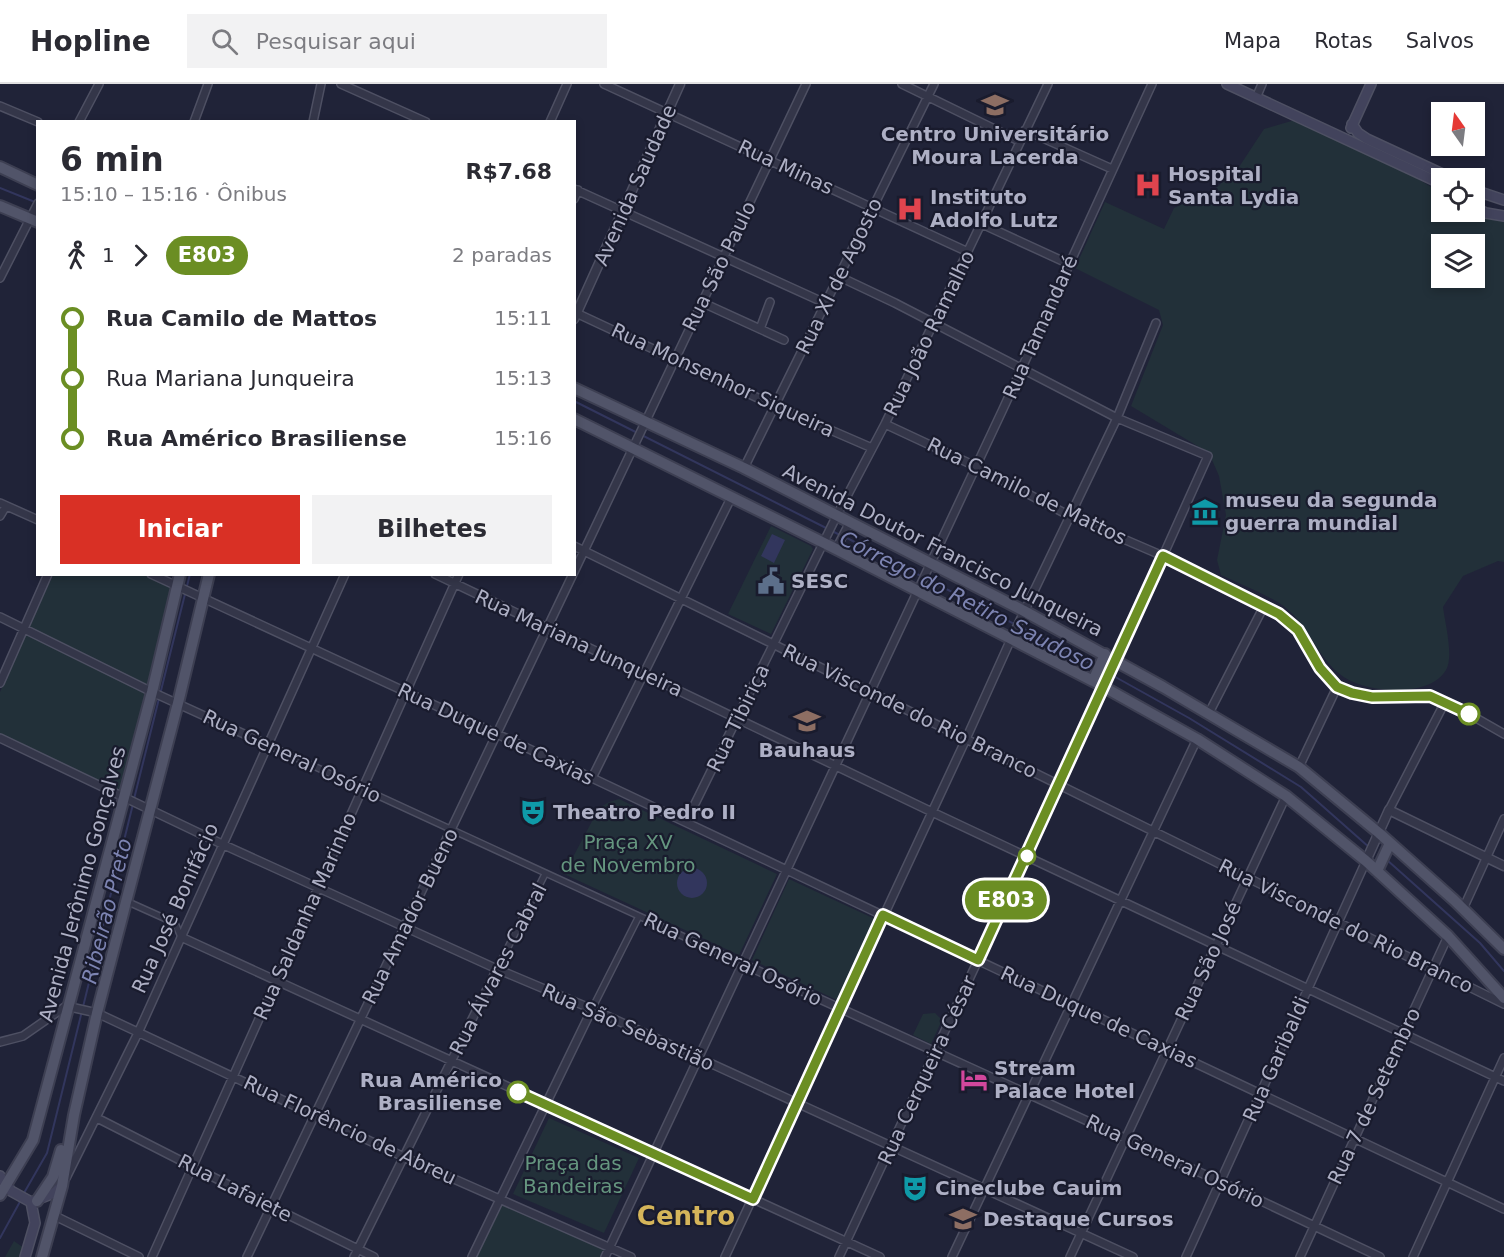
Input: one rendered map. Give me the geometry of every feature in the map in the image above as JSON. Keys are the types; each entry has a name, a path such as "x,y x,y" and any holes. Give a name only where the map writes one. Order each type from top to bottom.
{"main road":[{"path":"1227,84 1431,179"},
{"path":"1345,138 1371,84"},
{"path":"1352,124 1366,139 1431,169"},
{"path":"0,167 36,184"},
{"path":"1485,194 1504,200"},
{"path":"0,206 33,217"},
{"path":"1485,211 1504,216"},
{"name":"Avenida Doutor Francisco Junqueira","path":"576,389 744,468 848,525 1023,614 1209,713 1299,767 1463,909 1504,949"},
{"path":"576,420 634,444 731,498 825,540 1013,635 1106,684 1197,739 1286,796 1379,867 1448,936 1504,998"},
{"name":"Avenida Jerônimo Gonçalves","path":"4,1187 33,1140 72,1006 155,693 180,588 180,576"},
{"path":"4,1187 33,1201 54,1193 62,1186 94,1012 126,901 147,808 208,576"},
{"path":"1094,678 1104,657"},
{"path":"1379,867 1389,846"},
{"path":"25,1257 35,1223 33,1201 53,1177 67,1123 74,1115"},
{"name":"Rua José Bonifácio","path":"42,1257 62,1186"}],"street":[{"path":"80,120 99,84"},
{"path":"195,120 208,84"},
{"path":"313,120 321,84"},
{"path":"341,84 422,120"},
{"path":"551,120 567,84"},
{"name":"Rua Minas","path":"604,84 968,252"},
{"name":"Avenida Saudade","path":"576,313 680,84"},
{"name":"Rua São Paulo","path":"634,444 806,84"},
{"path":"902,84 1020,141"},
{"name":"Rua XI de Agosto","path":"744,468 934,84"},
{"name":"Rua João Ramalho","path":"835,518 885,424 1048,84"},
{"name":"Rua Tamandaré","path":"605,1257 930,566 1152,84"},
{"path":"1256,98 1262,84"},
{"path":"0,106 36,121"},
{"path":"1025,130 1112,169"},
{"path":"576,190 826,304"},
{"path":"0,278 33,217"},
{"path":"982,224 1068,264"},
{"path":"840,277 1117,418"},
{"path":"701,302 784,340"},
{"path":"760,329 770,302"},
{"name":"Rua Monsenhor Siqueira","path":"576,315 872,448"},
{"path":"725,1257 1013,635 1117,418 1156,323"},
{"name":"Rua Cerqueira César","path":"840,1257 934,1051 1060,785 1208,456 1117,418"},
{"name":"Rua Camilo de Mattos","path":"885,424 975,466 1070,516 1163,556 1279,614 1298,630 1320,668 1337,687"},
{"name":"Rua Amador Bueno","path":"576,569 634,444"},
{"path":"592,778 731,498"},
{"path":"0,516 3,504 36,519"},
{"name":"Rua Tibiriça","path":"686,822 835,518"},
{"path":"837,547 848,525"},
{"name":"Rua Visconde do Rio Branco","path":"576,547 1504,1004"},
{"path":"0,683 47,576"},
{"name":"Rua Duque de Caxias","path":"155,576 686,822 1504,1209"},
{"name":"Rua José Bonifácio","path":"62,1186 138,1033 344,576"},
{"name":"Rua Mariana Junqueira","path":"439,576 932,812 1504,1081"},
{"name":"Rua Saldanha Marinho","path":"152,1257 458,576"},
{"name":"Rua Amador Bueno","path":"247,1257 573,576"},
{"path":"1209,713 1264,606"},
{"name":"Rua General Osório","path":"0,617 155,693 545,874 1221,1182 1380,1257"},
{"path":"1299,767 1337,687 1372,697 1430,696 1504,734"},
{"path":"1367,858 1445,702"},
{"name":"Rua São Sebastião","path":"0,738 224,844 497,969 592,1009 1133,1257"},
{"path":"952,1257 1197,739"},
{"name":"Rua São José","path":"1070,1257 1286,796"},
{"path":"1389,810 1504,866"},
{"path":"1463,909 1504,819"},
{"name":"Rua Garibaldi","path":"1186,1257 1367,858"},
{"name":"Rua Álvares Cabral","path":"354,1257 545,874"},
{"path":"126,901 175,923 181,937 276,982 880,1257"},
{"path":"472,1257 639,916"},
{"name":"Rua 7 de Setembro","path":"1300,1257 1448,936"},
{"path":"0,1042 23,1036 64,1007 72,1006"},
{"name":"Rua Florêncio de Abreu","path":"72,1006 94,1012 404,1156 631,1257"},
{"path":"1413,1257 1504,1058"},
{"name":"Rua Lafaiete","path":"97,1118 374,1257"},
{"path":"55,1216 139,1257"}],"green space":[{"path":"1295,120 1395,165 1431,187 1431,222 1485,222 1485,218 1504,222 1504,562 1498,561 1463,576 1443,607 1449,649 1448,664 1438,679 1426,686 1396,690 1380,689 1351,681 1333,668 1301,624 1286,608 1221,575 1217,560 1226,515 1219,476 1209,453 1131,406 1163,325 1159,310 1075,268 1105,202 1164,229 1174,208 1215,189 1239,167 1264,129"},
{"name":"SESC","path":"771,526 813,549 771,634 728,614"},
{"path":"53,576 146,576 173,589 150,687 29,627"},
{"path":"27,632 148,693 120,793 0,735 0,692"},
{"name":"Praça XV de Novembro","path":"619,799 777,874 739,955 564,874 599,808"},
{"path":"789,879 875,919 837,1000 752,960"},
{"path":"935,1013 942,1020 931,1044 913,1035 923,1014"},
{"name":"Praça das Bandeiras","path":"549,1118 639,1158 604,1233 513,1194"},
{"name":"Praça das Bandeiras","path":"503,1204 605,1249 602,1257 476,1257"},
{"path":"14,1241 24,1248 21,1257 5,1257"}],"water":[{"path":"772,534 785,540 774,563 761,556"},
{"path":"692,868 702,873 707,883 702,893 692,898 682,893 677,883 682,873"}],"waterway":[{"path":"0,188 35,202"},
{"name":"Córrego do Retiro Saudoso","path":"576,402 840,535"},
{"name":"Córrego do Retiro Saudoso","path":"845,537 1096,666"},
{"name":"Ribeirão Preto","path":"134,799 190,576"},
{"name":"Córrego do Retiro Saudoso","path":"1101,669 1189,718 1301,787 1370,848"},
{"name":"Ribeirão Preto","path":"24,1193 47,1153 133,804"},
{"name":"Córrego do Retiro Saudoso","path":"1387,860 1480,943 1504,971"},
{"name":"Ribeirão Preto","path":"0,1238 22,1198"}],"bus line":[{"name":"E803","path":"518,1092 753,1199 883,915 978,960 1163,556 1279,614 1298,630 1320,668 1337,687 1372,697 1430,696 1469,714"}],"place":[{"name":"Centro Universitário Moura Lacerda","path":"995,105"},
{"name":"Hospital Santa Lydia","path":"1148,185"},
{"name":"Instituto Adolfo Lutz","path":"910,209"},
{"name":"museu da segunda guerra mundial","path":"1205,512"},
{"name":"SESC","path":"771,581"},
{"name":"Bauhaus","path":"807,721"},
{"name":"Theatro Pedro II","path":"533,812"},
{"name":"Stream Palace Hotel","path":"974,1080"},
{"name":"Rua Américo Brasiliense","path":"518,1092"},
{"name":"Cineclube Cauim","path":"915,1188"},
{"name":"Destaque Cursos","path":"963,1219"}],"district":[{"name":"Centro","path":"686,1216"}]}
